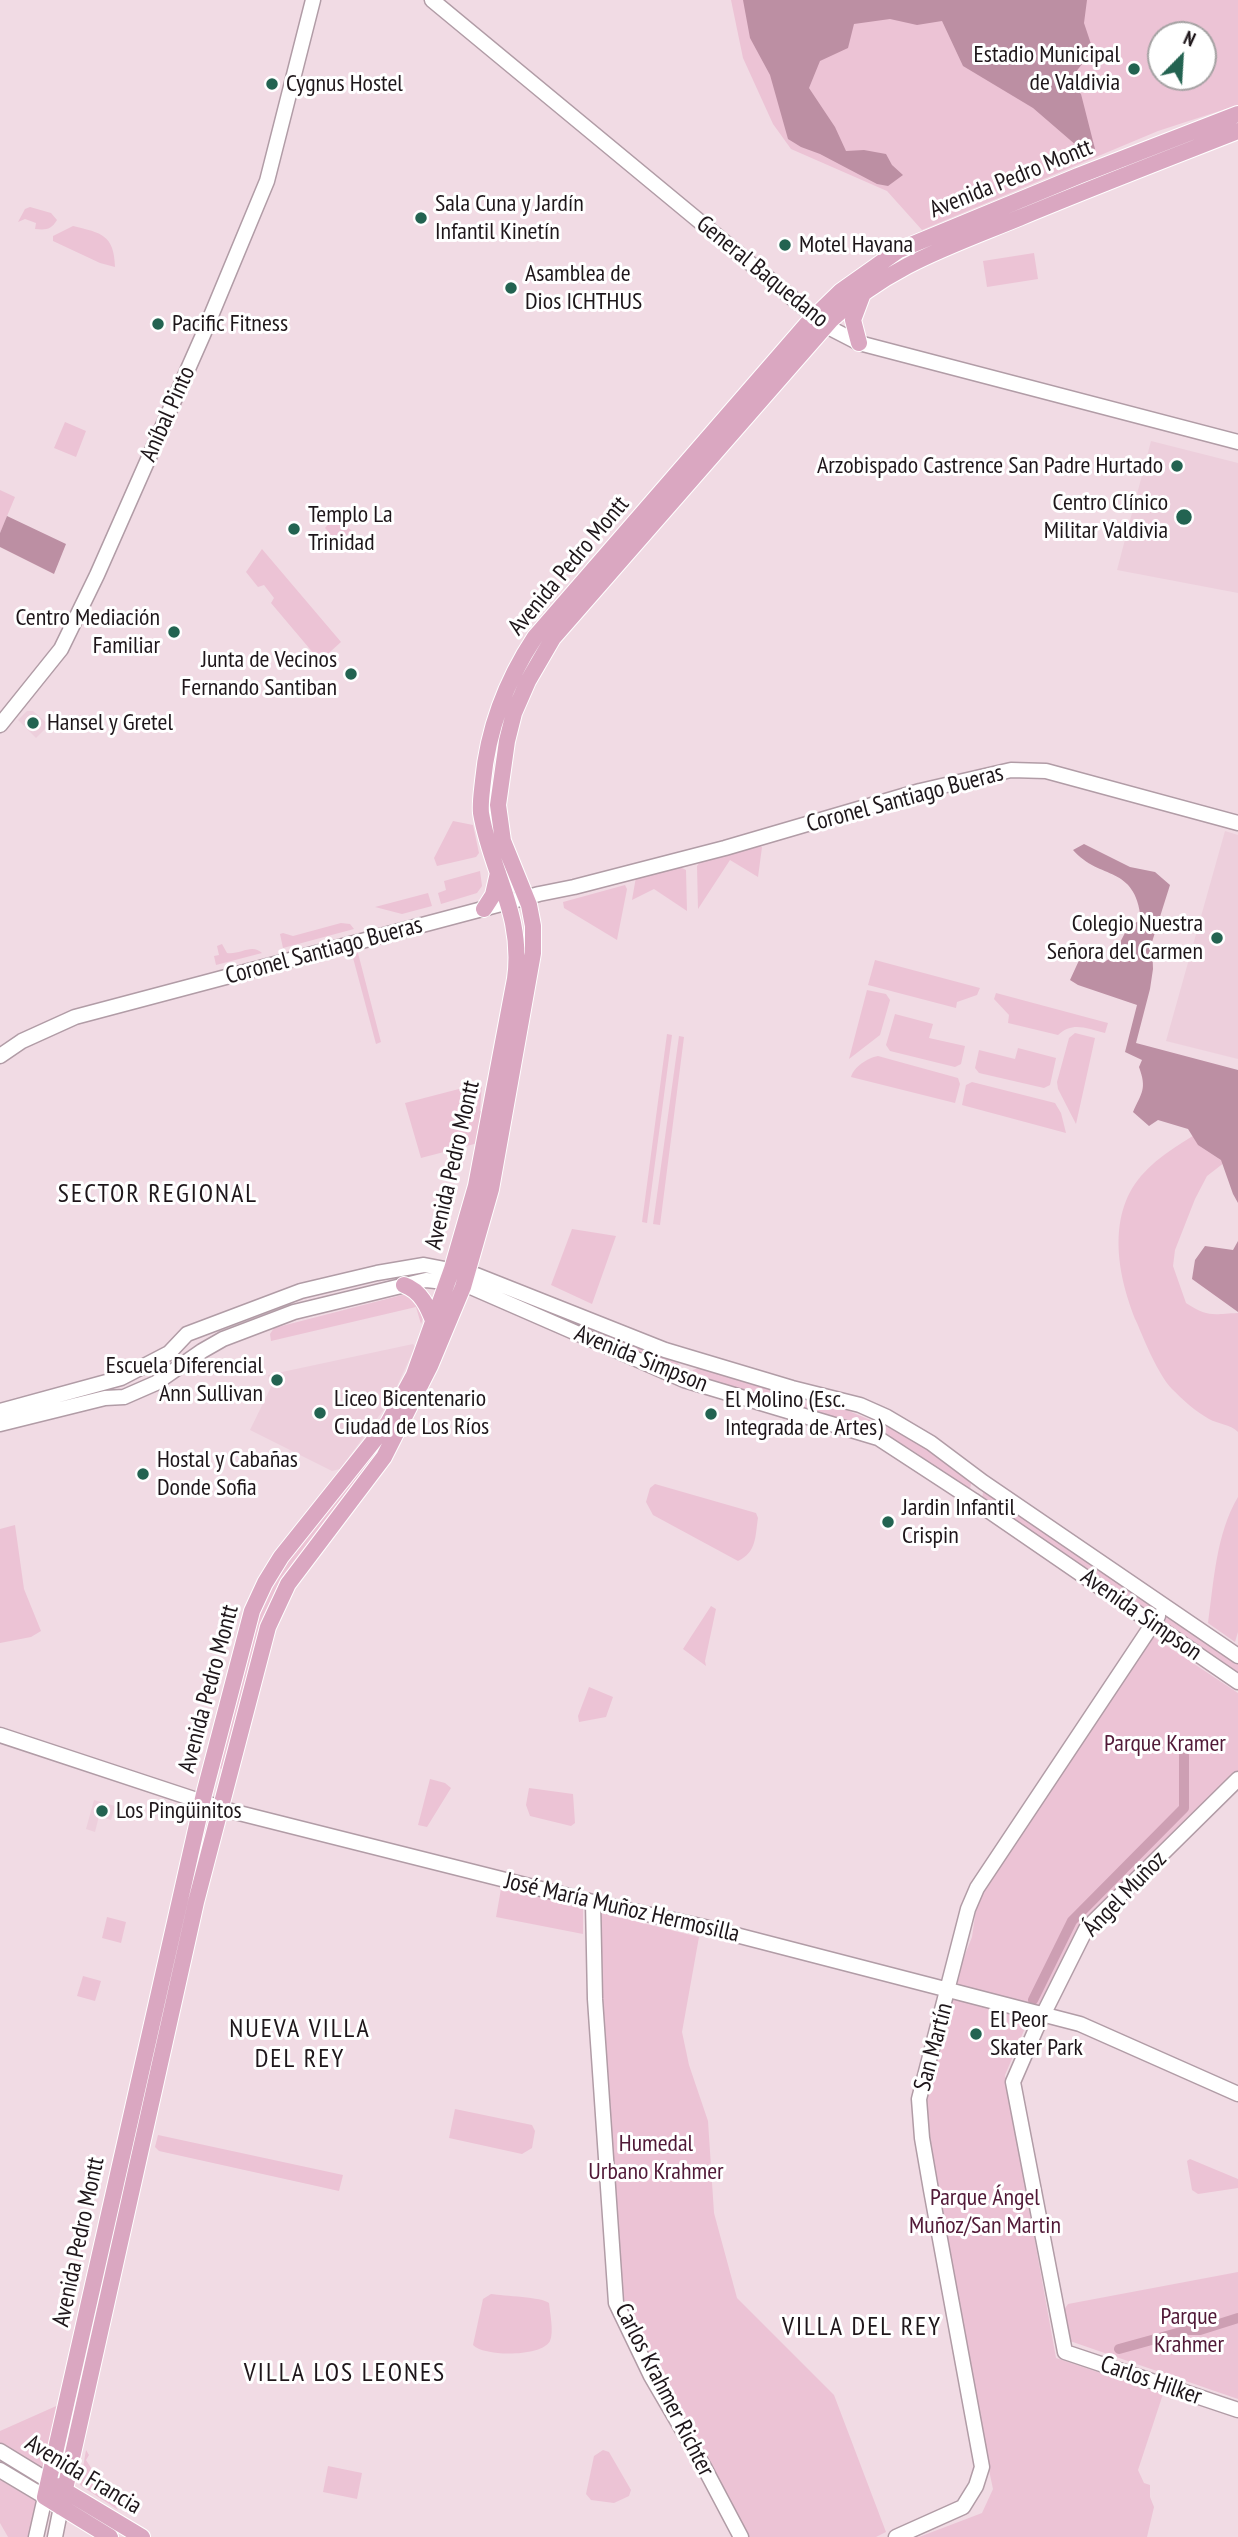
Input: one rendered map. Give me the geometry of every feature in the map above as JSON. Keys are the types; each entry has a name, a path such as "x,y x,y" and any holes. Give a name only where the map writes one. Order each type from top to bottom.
{"main road":[{"name":"Aníbal Pinto","path":"0,724 61,649 97,575 203,335 267,181 313,0"},
{"name":"General Baquedano","path":"432,0 820,321 859,343 1238,442"},
{"name":"Avenida Pedro Montt","path":"820,321 910,263 1238,114"},
{"name":"Avenida Pedro Montt","path":"36,2537 204,1803 248,1626 258,1597 281,1557 388,1423 414,1375 433,1323 457,1277 515,979 517,943 510,906 481,813 485,766 492,731 513,671 535,637 568,610 820,321 841,291 899,250 1099,176 1238,131"},
{"path":"859,343 853,320 863,292"},
{"name":"Avenida Pedro Montt","path":"55,2537 196,1902 268,1627 275,1606 288,1584 383,1457 430,1366 457,1277 491,1189 533,953 533,926 527,901 506,853 499,817 499,793 514,713 528,681 568,610"},
{"name":"Coronel Santiago Bueras","path":"71,1022 527,901 557,897 574,887 725,848 920,791 1011,770 1046,771 1238,823"},
{"path":"484,909 493,895 498,873"},
{"name":"Coronel Santiago Bueras","path":"0,1056 22,1041 71,1022 484,909 510,906"},
{"name":"Avenida Simpson","path":"0,1411 121,1378 169,1353 187,1334 302,1291 424,1265 666,1349 792,1388 860,1405 887,1417 931,1443 1238,1656"},
{"name":"Avenida Simpson","path":"0,1424 105,1398 124,1397 156,1383 223,1339 294,1312 426,1280 457,1277 684,1380 878,1438 1238,1682"},
{"path":"404,1285 414,1288 428,1308 433,1323"},
{"name":"San Martín","path":"896,2537 963,2507 982,2467 922,2138 919,2099 968,1909 977,1888 1165,1607"},
{"name":"José María Muñoz Hermosilla","path":"0,1735 220,1808 593,1902 709,1928 1080,2024 1238,2094"},
{"name":"Ángel Muñoz","path":"1065,2352 1013,2082 1043,2014 1086,1929 1238,1779"},
{"name":"Carlos Krahmer Richter","path":"593,1902 597,2036 616,2303 651,2376 741,2537"},
{"name":"Carlos Hilker","path":"1065,2352 1238,2410"},
{"name":"Avenida Francia","path":"0,2451 142,2537"},
{"name":"Avenida Francia","path":"0,2470 110,2537"}],"shaded area":[{"path":"743,0 1087,0 1084,23 1093,50 1068,82 1081,94 1095,149 1084,152 1033,108 963,66 942,21 917,25 890,19 854,24 848,48 820,61 809,88 835,127 846,151 864,150 886,154 892,165 903,175 888,186 877,184 788,139 770,75 750,38"},
{"name":"Centro Clínico Militar Valdivia","path":"1151,441 1238,463 1238,593 1117,570"},
{"path":"7,516 66,544 54,574 0,547 0,533"},
{"name":"Hansel y Gretel","path":"27,711 33,711 49,725 36,738 18,720"},
{"name":"Colegio Nuestra Señora del Carmen","path":"1225,831 1238,835 1238,1059 1166,1041"},
{"path":"1084,844 1130,867 1155,872 1170,885 1152,942 1153,969 1150,989 1136,1043 1238,1070 1238,1203 1221,1160 1198,1145 1188,1129 1158,1120 1149,1126 1133,1112 1142,1090 1143,1080 1139,1067 1142,1060 1125,1052 1137,1005 1070,980 1081,956 1103,963 1113,956 1127,929 1141,919 1132,889 1124,881 1083,860 1073,850"},
{"path":"1238,1241 1238,1312 1192,1279 1195,1260 1205,1246 1233,1250"},
{"name":"Liceo Bicentenario Ciudad de Los Ríos","path":"413,1344 415,1347 390,1401 340,1469 332,1471 250,1430 271,1387 268,1375"},
{"name":"Los Pingüinitos","path":"94,1800 115,1806 111,1820 99,1816 95,1832 86,1829"}],"green space":[{"path":"731,0 1238,0 1238,105 1158,131 922,230 887,191 791,149 773,124 743,58"},
{"path":"30,207 51,213 57,220 48,229 35,229 36,223 25,219 18,222 25,209"},
{"path":"73,226 104,237 112,248 115,267 100,263 53,241 53,236"},
{"path":"1034,253 1038,279 987,287 983,261"},
{"path":"65,422 86,431 76,457 54,448"},
{"path":"0,490 15,497 0,533"},
{"path":"335,516 352,531 337,550 331,546 335,539 325,528"},
{"path":"262,549 341,642 320,661 271,603 274,598 264,585 258,587 246,572"},
{"path":"453,821 473,825 479,853 476,857 437,866 434,858"},
{"path":"762,847 758,877 730,860 698,909 697,866 700,862"},
{"path":"680,867 686,870 687,911 654,889 632,900 636,877"},
{"path":"480,871 482,886 477,893 441,904 438,893 446,890 444,881"},
{"path":"625,885 627,889 617,940 564,908 563,902"},
{"path":"428,893 432,906 402,914 375,907"},
{"path":"341,923 350,924 354,929 283,948 280,934 293,936"},
{"path":"222,944 227,953 254,949 262,953 216,965 214,956 219,955 217,946"},
{"path":"358,953 381,1042 376,1044 352,954"},
{"path":"875,960 980,988 977,995 957,1002 956,1008 868,985"},
{"path":"867,990 886,994 890,1000 880,1035 849,1059"},
{"path":"996,993 1108,1023 1105,1033 1075,1027 1058,1035 1008,1023 1009,1015 994,999"},
{"path":"895,1014 933,1024 929,1038 965,1046 961,1064 955,1067 890,1051 886,1045"},
{"path":"1075,1033 1095,1038 1076,1124 1057,1082 1069,1038"},
{"path":"667,1034 672,1035 647,1223 642,1222"},
{"path":"679,1036 684,1037 660,1225 653,1224"},
{"path":"1018,1048 1056,1058 1050,1085 1044,1088 979,1073 975,1068 979,1050 1015,1059"},
{"path":"878,1056 958,1078 960,1084 955,1103 851,1077 862,1064"},
{"path":"972,1082 1055,1103 1061,1113 1066,1133 962,1105 966,1085"},
{"path":"482,1083 480,1111 484,1112 478,1143 421,1158 405,1103"},
{"path":"1210,1126 1238,1152 1207,1176 1175,1250 1173,1266 1186,1303 1206,1313 1238,1313 1238,1432 1194,1409 1172,1389 1162,1375 1130,1305 1119,1248 1123,1210 1130,1192 1141,1176 1164,1155"},
{"path":"572,1229 616,1236 592,1304 551,1285"},
{"path":"410,1293 426,1310 421,1324 416,1307 271,1341 270,1334 274,1328"},
{"path":"552,1315 678,1363 678,1371"},
{"path":"698,1368 780,1393 781,1402 690,1378 693,1370"},
{"path":"800,1397 844,1409 904,1434 972,1480 970,1489 967,1490 912,1450 876,1430 848,1420 798,1409 795,1401"},
{"path":"374,1453 379,1456 275,1592 256,1646 222,1769 219,1768 255,1624 269,1586"},
{"path":"655,1484 756,1513 758,1518 755,1537 749,1553 738,1561 653,1515 646,1502 650,1488"},
{"path":"987,1490 1159,1608 1153,1616 982,1499 983,1492"},
{"path":"1238,1497 1238,1632 1235,1642 1208,1623 1220,1542"},
{"path":"15,1525 24,1589 41,1631 31,1637 0,1643 0,1529"},
{"path":"711,1606 716,1609 706,1666 683,1649"},
{"path":"1169,1615 1238,1661 1238,1674 1164,1624 1166,1616"},
{"path":"1152,1636 1238,1693 1238,1773 1081,1928 1043,2004 1038,2008 1034,2007 1005,2075 1056,2358 1163,2394 1138,2470 1144,2483 1150,2485 1150,2497 1154,2507 1147,2537 919,2537 982,2513 993,2489 964,2353 924,2105 949,2002 952,2002 962,1962 972,1937 976,1909 990,1877 994,1876"},
{"path":"589,1687 613,1697 606,1717 579,1722 578,1716"},
{"path":"430,1779 445,1783 451,1788 427,1827 418,1825"},
{"path":"529,1788 573,1794 575,1823 571,1826 530,1816 526,1805"},
{"path":"506,1886 577,1903 583,1907 583,1934 496,1917 501,1889"},
{"name":"Humedal Urbano Krahmer","path":"600,1910 699,1937 682,2032 689,2065 708,2121 714,2213 737,2298 834,2395 886,2532 876,2537 745,2537 655,2372 620,2300 610,2103 602,2070"},
{"path":"107,1917 126,1922 121,1943 102,1938"},
{"path":"83,1976 101,1981 95,2001 77,1996"},
{"path":"455,2109 532,2125 535,2131 532,2148 522,2154 449,2138"},
{"path":"158,2135 343,2175 339,2191 159,2151 155,2147"},
{"path":"1190,2159 1238,2179 1238,2188 1198,2194 1192,2190 1187,2161"},
{"name":"Parque Krahmer","path":"1238,2272 1238,2399 1067,2340 1063,2311 1068,2304"},
{"path":"491,2294 531,2298 549,2303 552,2328 550,2341 536,2350 513,2353 489,2352 473,2345 483,2299"},
{"path":"63,2403 46,2468 36,2466 0,2445 0,2431"},
{"path":"86,2450 89,2455 86,2460 118,2510 80,2485"},
{"path":"603,2450 609,2452 631,2490 629,2496 614,2503 591,2500 586,2494 594,2456"},
{"path":"328,2466 362,2473 357,2499 323,2492"},
{"path":"0,2480 36,2501 28,2537 8,2537 0,2523"}],"waterway":[{"path":"1033,2000 1072,1921 1184,1808 1184,1755"},
{"path":"1119,2349 1238,2318"}],"place":[{"name":"Estadio Municipal de Valdivia","path":"1134,69"},
{"name":"Cygnus Hostel","path":"272,84"},
{"name":"Sala Cuna y Jardín Infantil Kinetín","path":"421,218"},
{"name":"Motel Havana","path":"785,245"},
{"name":"Asamblea de Dios ICHTHUS","path":"511,288"},
{"name":"Pacific Fitness","path":"158,324"},
{"name":"Arzobispado Castrence San Padre Hurtado","path":"1177,466"},
{"name":"Centro Clínico Militar Valdivia","path":"1184,517"},
{"name":"Templo La Trinidad","path":"294,529"},
{"name":"Centro Mediación Familiar","path":"174,632"},
{"name":"Junta de Vecinos Fernando Santiban","path":"351,674"},
{"name":"Hansel y Gretel","path":"33,723"},
{"name":"Colegio Nuestra Señora del Carmen","path":"1217,938"},
{"name":"Escuela Diferencial Ann Sullivan","path":"277,1380"},
{"name":"Liceo Bicentenario Ciudad de Los Ríos","path":"320,1413"},
{"name":"El Molino (Esc. Integrada de Artes)","path":"711,1414"},
{"name":"Hostal y Cabañas Donde Sofia","path":"143,1474"},
{"name":"Jardin Infantil Crispin","path":"888,1522"},
{"name":"Los Pingüinitos","path":"102,1811"},
{"name":"El Peor Skater Park","path":"976,2034"}],"district":[{"name":"SECTOR REGIONAL","path":"158,1195"},
{"name":"NUEVA VILLA DEL REY","path":"300,2045"},
{"name":"VILLA DEL REY","path":"862,2328"},
{"name":"VILLA LOS LEONES","path":"345,2374"}],"park label":[{"name":"Parque Kramer","path":"1165,1744"},
{"name":"Parque Ángel Muñoz/San Martin","path":"985,2212"}]}
